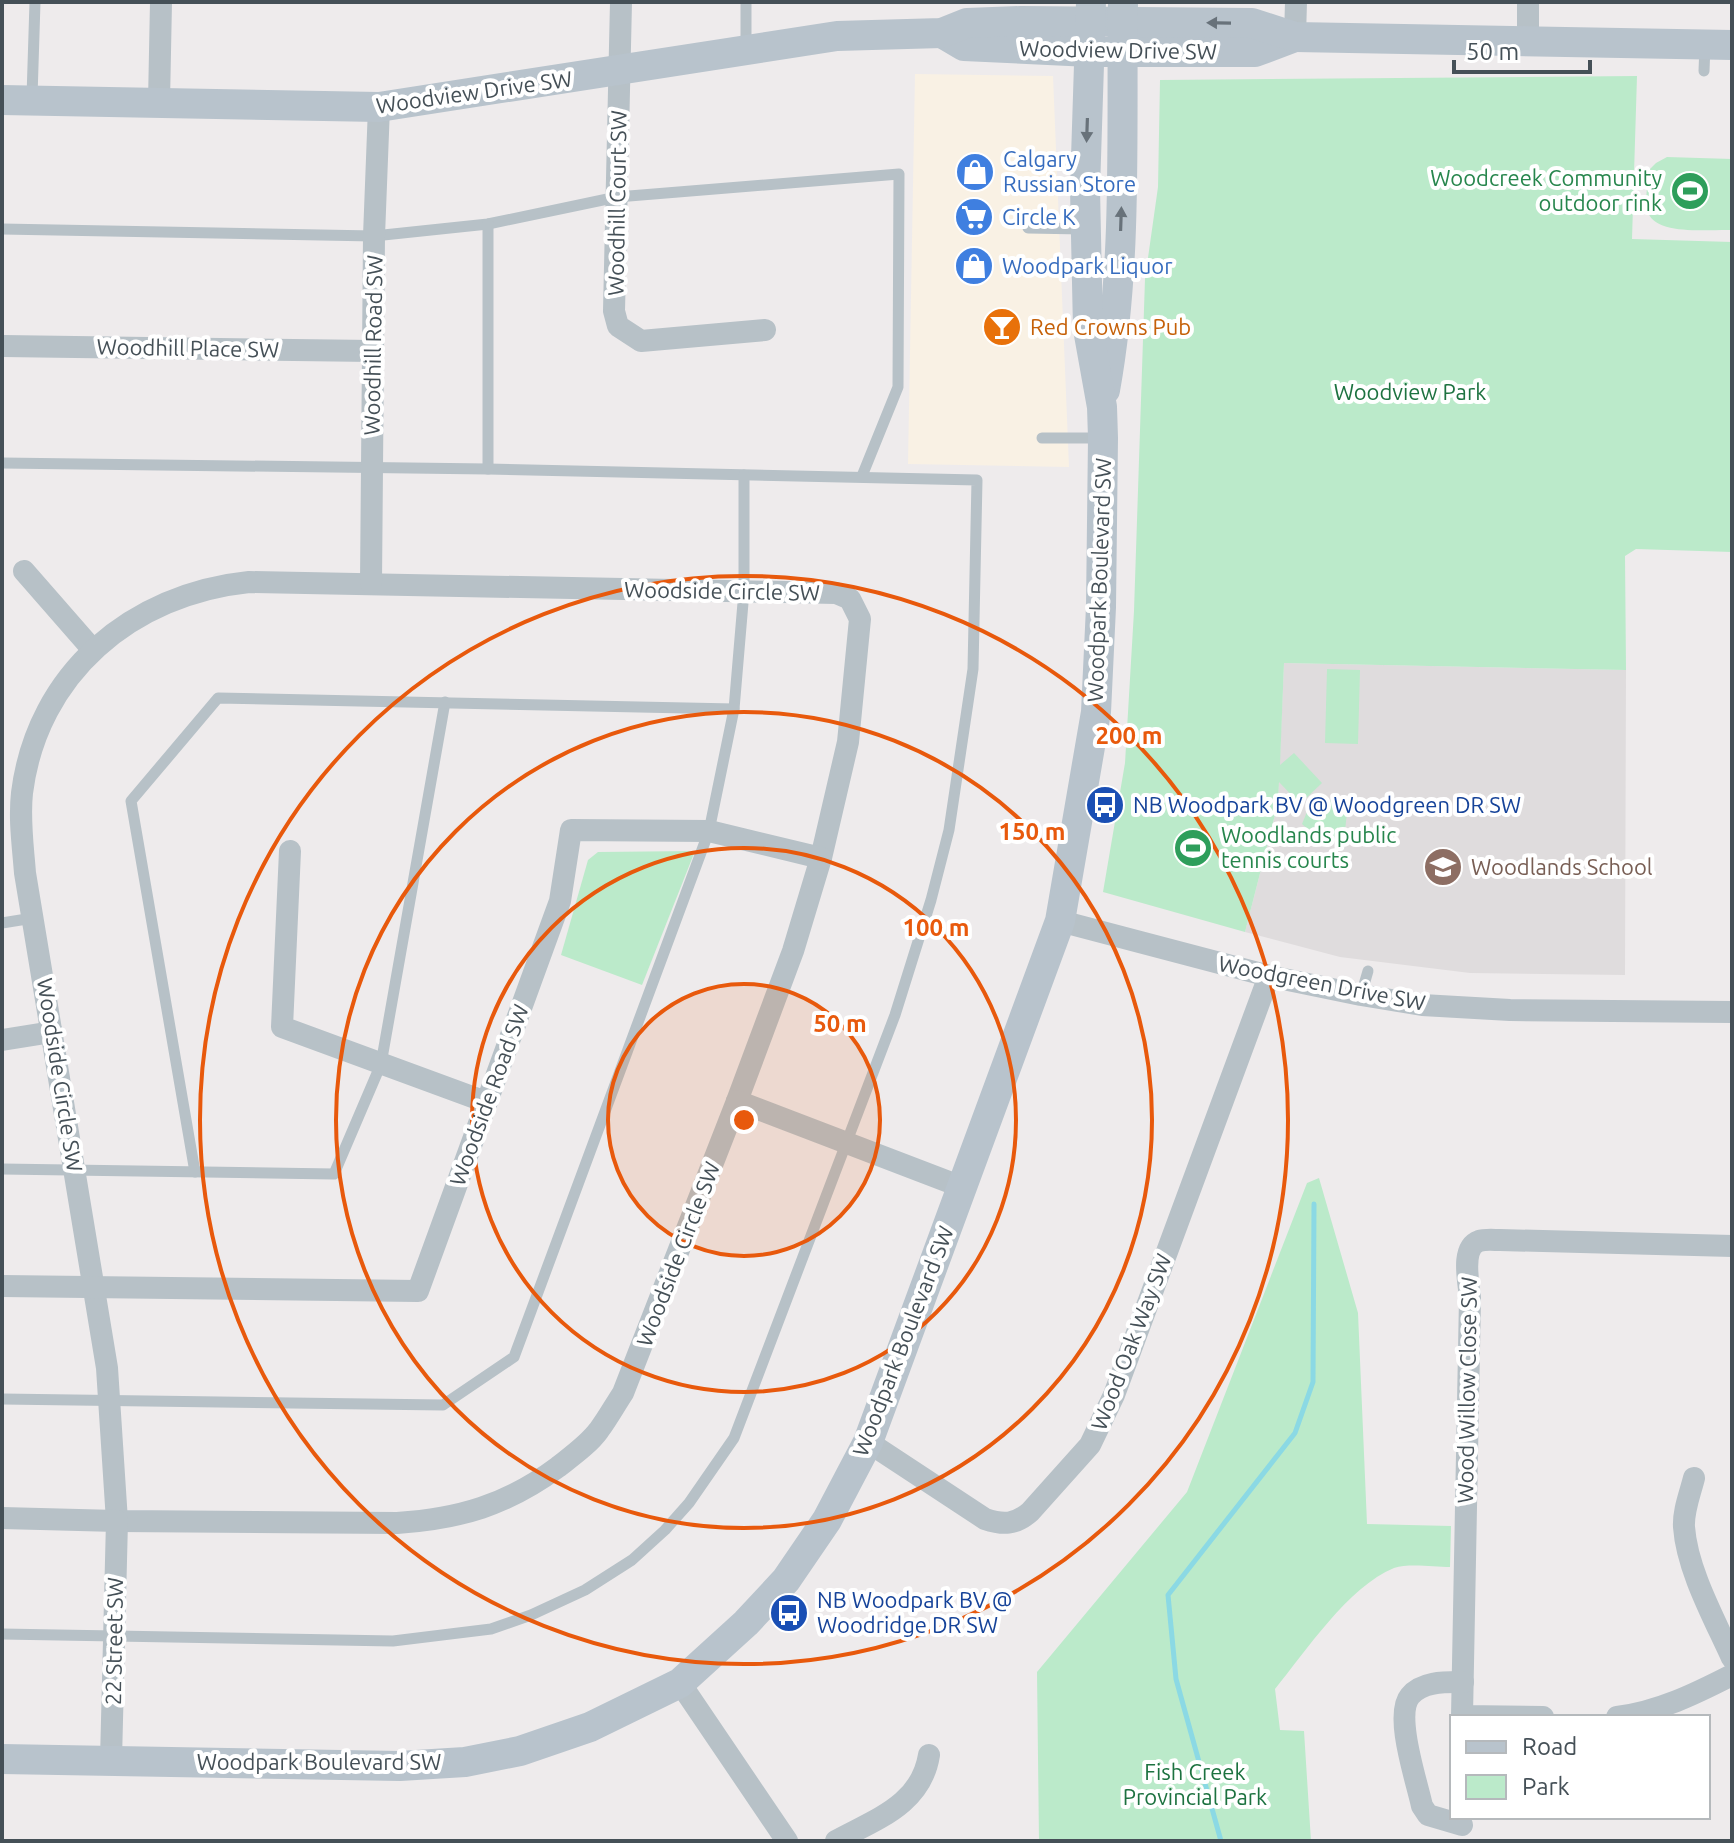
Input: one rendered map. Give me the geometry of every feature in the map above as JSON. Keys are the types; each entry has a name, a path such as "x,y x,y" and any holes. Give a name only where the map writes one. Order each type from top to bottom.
{"street":[{"path":"159,102 161,2"},
{"name":"Woodhill Court SW","path":"621,2 614,311 618,326 641,341 765,330"},
{"path":"1021,21 1039,13 1051,2"},
{"path":"1295,37 1296,2"},
{"path":"1528,2 1528,41"},
{"name":"Woodview Drive SW","path":"2,100 379,107 837,36 942,33 967,23 1021,21 1090,12 1252,23 1295,37 1528,41 1714,54"},
{"name":"Woodpark Boulevard SW","path":"2,1759 400,1766 465,1762 520,1751 590,1727 680,1683 746,1623 786,1580 827,1520 868,1442 1060,921 1096,712 1101,607 1102,407 1088,329 1086,229 1090,12"},
{"name":"Woodpark Boulevard SW","path":"1102,407 1116,332 1123,12"},
{"name":"Woodview Drive SW","path":"942,33 964,46 1090,52 1255,52 1295,37"},
{"name":"Woodhill Road SW","path":"371,583 374,236 379,107"},
{"name":"Woodhill Place SW","path":"3,346 373,351"},
{"path":"24,571 93,650"},
{"name":"Woodside Circle SW","path":"249,582 744,591 836,593 850,599 860,619 848,742 821,858 793,951 623,1393 598,1432 573,1456 534,1485 474,1511 432,1521 117,1521 110,1399 25,873 20,816 26,770 36,737 63,686 93,650 132,619 176,597 249,582"},
{"name":"Woodside Road SW","path":"94,1288 418,1291 560,901 571,830 709,831 821,858"},
{"path":"290,851 282,1027 486,1102"},
{"name":"Woodgreen Drive SW","path":"1060,921 1269,976 1361,995 1458,1008 1732,1012"},
{"name":"Wood Oak Way SW","path":"868,1442 985,1519 1003,1525 1022,1519 1030,1512 1090,1445 1114,1395 1269,976"},
{"path":"2,1040 52,1032"},
{"path":"737,1101 962,1187"},
{"name":"Wood Willow Close SW","path":"1462,1715 1470,1298 1468,1257 1472,1247 1479,1241 1500,1240 1732,1246"},
{"path":"2,1286 94,1288"},
{"path":"1694,1478 1684,1526 1689,1553 1732,1658"},
{"path":"2,1518 117,1521"},
{"name":"22 Street SW","path":"111,1760 117,1521"},
{"path":"1630,1715 1650,1712 1732,1675"},
{"path":"1462,1828 1428,1815 1422,1806 1404,1725 1404,1709 1410,1695 1423,1686 1463,1682"},
{"path":"680,1683 787,1841"},
{"path":"836,1841 900,1805 913,1794 927,1770 929,1755"}],"lane":[{"path":"32,100 35,2"},
{"path":"746,2 746,51"},
{"path":"2,229 374,236 488,224 617,197 899,174 898,387 862,476"},
{"path":"488,224 488,469"},
{"path":"1028,228 1086,229"},
{"path":"1042,438 1103,438"},
{"path":"2,463 488,469 977,480 973,669 949,830 931,900 895,1015 844,1142 734,1438 689,1503 632,1560 585,1590 491,1629 393,1641 2,1634"},
{"path":"2,1399 443,1405 514,1357 709,831 734,709 744,591 744,475"},
{"path":"195,1172 131,801 218,698 734,709"},
{"path":"2,1169 334,1174 381,1064 445,702"},
{"path":"2,923 34,917"},
{"path":"1361,995 1368,971"}],"shaded area":[{"path":"915,74 1053,76 1069,467 908,464"},
{"name":"Woodlands School","path":"1284,663 1626,670 1625,975 1470,973 1340,957 1245,932 1278,803"}],"green space":[{"name":"Woodview Park","path":"1637,76 1632,239 1732,242 1732,552 1636,549 1625,556 1626,670 1284,663 1280,765 1294,753 1322,783 1300,804 1279,782 1278,803 1245,932 1103,892 1125,763 1134,611 1145,279 1158,187 1160,80"},
{"name":"Woodcreek Community outdoor rink","path":"1667,157 1732,159 1732,230 1683,230 1659,224 1651,218 1646,205 1648,171"},
{"path":"1327,669 1360,670 1358,744 1325,743"},
{"path":"1320,798 1348,805 1345,830 1333,841 1319,839 1302,824 1309,807"},
{"path":"695,851 642,985 561,955 588,860 598,852"},
{"name":"Fish Creek Provincial Park","path":"1319,1178 1358,1313 1367,1524 1451,1526 1450,1567 1414,1565 1394,1568 1377,1577 1329,1621 1275,1689 1280,1730 1304,1731 1311,1841 1039,1841 1037,1672 1187,1492 1307,1183"}],"waterway":[{"path":"1221,1841 1176,1679 1168,1595 1295,1433 1313,1382 1314,1204"}],"place":[{"name":"Calgary Russian Store","path":"975,172"},
{"name":"Woodcreek Community outdoor rink","path":"1690,191"},
{"name":"Circle K","path":"974,217"},
{"name":"Woodpark Liquor","path":"974,266"},
{"name":"Red Crowns Pub","path":"1002,327"},
{"name":"NB Woodpark BV @ Woodgreen DR SW","path":"1105,805"},
{"name":"Woodlands public tennis courts","path":"1193,848"},
{"name":"Woodlands School","path":"1443,867"},
{"name":"NB Woodpark BV @ Woodridge DR SW","path":"789,1613"}]}
